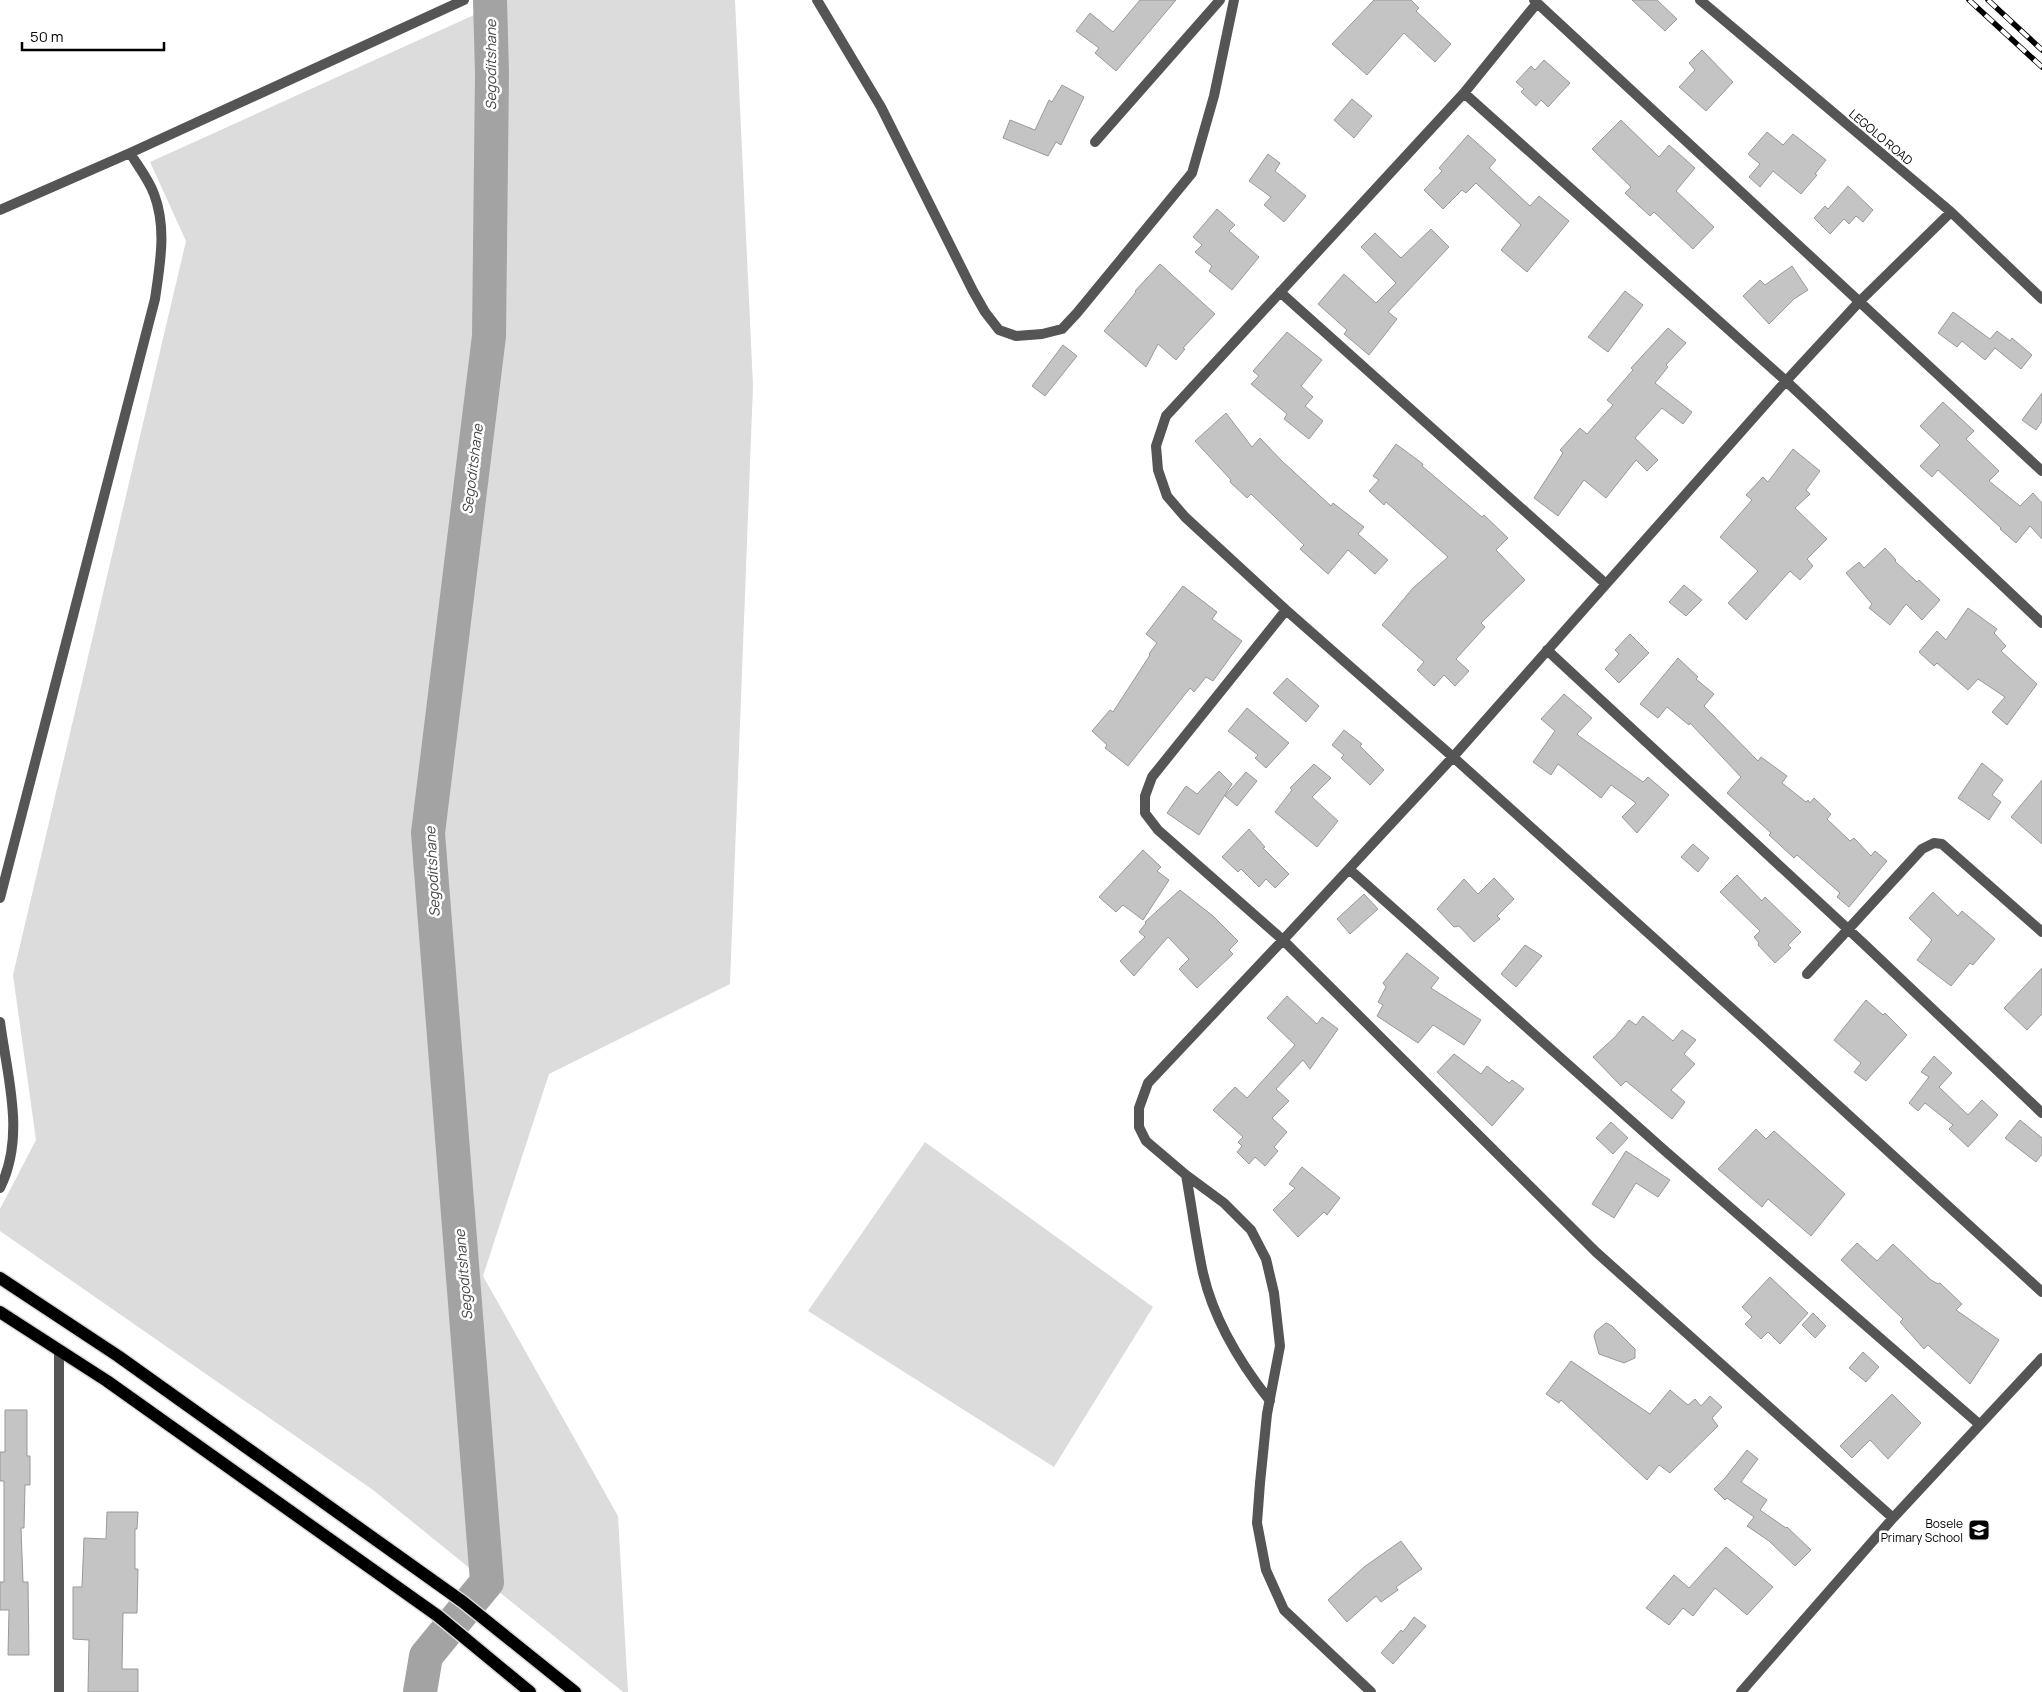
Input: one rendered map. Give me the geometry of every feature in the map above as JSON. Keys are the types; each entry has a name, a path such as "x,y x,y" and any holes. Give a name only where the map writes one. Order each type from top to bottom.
{"main road":[{"path":"0,1278 118,1356 463,1602 575,1692"},
{"path":"0,1312 108,1381 438,1616 530,1692"}],"street":[{"path":"0,210 130,153 464,0"},
{"path":"817,0 881,108 985,312 999,330 1016,336 1042,334 1062,328 1192,173 1214,96 1234,0"},
{"path":"1095,142 1220,0"},
{"name":"LEGOLO ROAD","path":"1700,0 1951,212 2042,298"},
{"path":"2042,471 1535,1 1464,93 1166,416 1156,446 1158,470 1167,496 1184,517 1752,1027 2042,1292"},
{"path":"1464,93 1786,381 2042,623"},
{"path":"0,898 155,299 161,252 161,219 154,192 130,153"},
{"path":"1371,1692 1284,1610 1266,1570 1257,1523 1270,1401 1280,1346 1274,1293 1266,1259 1251,1230 1224,1203 1146,1142 1139,1127 1139,1108 1148,1082 1350,869 1453,757 1786,381 1859,302 1951,212"},
{"path":"1280,292 1606,584"},
{"path":"1286,610 1152,778 1145,796 1145,814 1158,830 1283,940 1596,1252 1893,1518"},
{"path":"1547,650 1848,929 2042,1113"},
{"path":"1807,974 1922,849 1934,843 1942,844 2042,932"},
{"path":"1350,869 1664,1150 1979,1424"},
{"path":"0,1022 14,1115 12,1156 0,1188"},
{"path":"1186,1175 1204,1275 1222,1327 1245,1369 1270,1401"},
{"path":"58,1692 59,1350"},
{"path":"1741,1692 1893,1518 2042,1358"}],"shaded area":[{"path":"507,0 735,0 753,386 730,984 549,1074 483,1276 618,1516 628,1692 623,1692 373,1490 0,1231 0,1209 36,1140 13,975 186,241 150,162"},
{"path":"925,1142 1153,1307 1054,1467 808,1311"}],"building":[{"path":"1140,0 1176,0 1116,71 1095,53 1099,48 1076,31 1090,13 1113,32"},
{"path":"1374,0 1411,0 1419,8 1416,11 1451,44 1435,62 1404,33 1367,75 1332,44"},
{"path":"1632,0 1657,0 1677,19 1665,31"},
{"path":"1702,50 1733,82 1706,111 1679,87 1695,70 1689,63"},
{"path":"1544,60 1570,83 1548,107 1541,100 1536,106 1521,92 1524,89 1516,82 1531,66 1535,70"},
{"path":"1062,85 1084,97 1061,145 1056,142 1048,156 1003,138 1010,120 1035,130 1049,100 1052,102"},
{"path":"1352,99 1372,116 1354,138 1334,120"},
{"path":"1621,120 1659,157 1669,145 1695,168 1676,191 1714,227 1693,249 1654,212 1650,216 1625,193 1631,187 1592,149"},
{"path":"1767,132 1783,145 1793,134 1826,160 1815,174 1817,175 1801,194 1773,171 1760,187 1749,177 1760,164 1748,154"},
{"path":"1468,135 1496,160 1489,168 1530,206 1539,196 1569,221 1527,272 1501,250 1521,225 1476,183 1466,193 1462,190 1443,209 1424,190 1442,171 1439,168"},
{"path":"1268,154 1280,163 1275,171 1306,196 1284,222 1264,205 1271,197 1249,181"},
{"path":"1848,186 1873,210 1863,222 1856,216 1849,224 1844,219 1830,234 1814,218 1825,206 1828,209"},
{"path":"1217,209 1235,225 1229,231 1259,257 1232,290 1209,271 1212,266 1195,252 1202,245 1193,237"},
{"path":"1431,229 1449,247 1388,312 1397,319 1369,355 1344,334 1347,330 1318,304 1344,274 1376,303 1396,283 1361,247 1375,233 1401,258"},
{"path":"1160,264 1215,314 1183,348 1185,349 1176,360 1158,344 1146,367 1104,331 1135,291"},
{"path":"1792,266 1808,290 1794,299 1769,324 1743,296 1760,280 1765,285"},
{"path":"1625,291 1643,305 1608,352 1588,337"},
{"path":"1953,312 1990,339 1997,331 2010,341 2012,338 2032,355 2021,369 1995,348 1985,360 1962,341 1957,347 1938,333"},
{"path":"1668,328 1686,343 1666,365 1668,367 1655,383 1692,412 1683,424 1662,408 1635,438 1658,460 1647,471 1636,460 1606,498 1584,480 1558,516 1534,498 1563,453 1560,450 1580,428 1587,434 1613,405 1607,400 1633,370 1631,368"},
{"path":"1287,332 1322,360 1301,386 1313,397 1305,406 1323,421 1309,439 1284,419 1287,414 1251,384 1259,376 1253,371"},
{"path":"1063,345 1077,356 1045,396 1032,386"},
{"path":"2042,393 2042,421 2036,430 2022,420"},
{"path":"1943,402 1974,431 1966,439 1999,471 1989,481 2020,506 2033,493 2042,503 2042,539 2030,526 2016,543 1938,470 1932,477 1920,466 1940,445 1920,426"},
{"path":"1226,413 1252,447 1260,438 1331,506 1333,503 1364,527 1358,534 1388,560 1375,574 1348,550 1328,574 1300,549 1304,545 1251,494 1247,498 1230,482 1231,480 1195,441"},
{"path":"1396,444 1423,464 1422,466 1482,517 1484,515 1508,538 1496,550 1525,580 1481,623 1485,627 1456,659 1469,671 1455,686 1444,675 1434,686 1417,670 1424,662 1382,625 1413,588 1448,557 1386,502 1384,505 1369,491 1379,480 1373,476"},
{"path":"1793,449 1820,471 1806,490 1810,494 1795,508 1827,539 1807,559 1813,566 1800,580 1790,571 1746,620 1728,603 1758,571 1720,537 1752,500 1746,495 1763,477 1768,482"},
{"path":"1885,548 1895,561 1917,582 1919,580 1940,600 1922,620 1906,604 1890,625 1869,608 1872,604 1846,573 1859,562 1864,568"},
{"path":"1684,585 1702,600 1686,616 1669,602"},
{"path":"1183,586 1217,612 1212,619 1242,641 1213,681 1206,677 1194,692 1190,688 1128,766 1105,748 1107,745 1092,731 1110,710 1113,712 1150,655 1157,643 1146,634"},
{"path":"1968,608 1997,629 1994,633 2006,646 2001,651 2037,684 2007,725 1992,712 2005,697 1978,679 1968,690 1937,663 1934,666 1919,652 1937,631 1946,640"},
{"path":"1630,634 1649,653 1619,683 1605,669 1619,654 1615,650"},
{"path":"1678,658 1698,677 1696,679 1714,694 1704,706 1758,761 1761,757 1787,776 1782,783 1806,802 1808,800 1810,803 1814,798 1831,814 1827,819 1850,841 1854,838 1871,856 1875,851 1887,861 1849,907 1837,897 1840,893 1797,855 1794,858 1769,835 1771,833 1727,793 1741,777 1690,723 1689,725 1667,707 1658,718 1640,704"},
{"path":"1287,678 1319,706 1306,722 1273,693"},
{"path":"1564,694 1592,718 1577,734 1579,736 1643,782 1648,777 1669,795 1637,833 1622,817 1636,803 1611,785 1601,798 1558,764 1551,775 1533,762 1555,731 1541,719"},
{"path":"1247,708 1289,743 1266,768 1255,758 1258,755 1228,731"},
{"path":"1344,730 1362,744 1360,746 1384,770 1370,785 1341,758 1344,755 1332,745"},
{"path":"1982,763 2003,780 1992,795 2001,802 1989,820 1958,798"},
{"path":"1314,764 1331,778 1312,797 1338,821 1317,847 1275,812 1292,790 1290,788"},
{"path":"1219,771 1232,784 1199,835 1167,813 1186,786 1197,794"},
{"path":"1246,772 1257,781 1237,806 1225,796"},
{"path":"2042,780 2042,844 2011,817"},
{"path":"1249,829 1265,847 1263,848 1289,874 1275,888 1266,879 1259,887 1241,869 1238,872 1222,857"},
{"path":"1693,844 1709,858 1698,872 1681,857"},
{"path":"1143,850 1161,867 1157,871 1169,880 1143,920 1123,905 1116,912 1099,897"},
{"path":"1737,875 1762,901 1765,897 1801,932 1788,945 1791,948 1775,963 1758,945 1759,943 1754,937 1760,931 1720,892"},
{"path":"1494,878 1514,899 1497,916 1500,919 1474,942 1459,926 1454,927 1437,909 1464,879 1478,894"},
{"path":"1180,890 1213,916 1238,941 1229,950 1233,954 1197,988 1179,969 1189,959 1168,937 1134,976 1120,961 1145,937 1139,932 1145,922"},
{"path":"1933,892 1958,916 1962,911 1995,939 1973,965 1970,963 1951,986 1917,960 1932,940 1909,918"},
{"path":"1364,894 1378,909 1350,934 1337,919"},
{"path":"1525,945 1542,956 1516,987 1501,974"},
{"path":"1407,953 1439,978 1431,988 1481,1020 1464,1045 1433,1025 1418,1043 1377,1016 1383,1005 1378,1002 1386,987 1383,983"},
{"path":"2042,968 2042,1014 2027,1030 2004,1008"},
{"path":"1287,996 1317,1024 1322,1017 1338,1029 1310,1069 1303,1060 1276,1089 1289,1101 1272,1118 1287,1132 1274,1147 1278,1151 1265,1166 1255,1157 1249,1164 1237,1152 1242,1146 1238,1142 1243,1137 1213,1110 1235,1087 1247,1098 1295,1045 1267,1018"},
{"path":"1866,1000 1883,1015 1885,1013 1907,1035 1866,1081 1854,1072 1861,1063 1834,1040"},
{"path":"1643,1016 1673,1041 1682,1030 1696,1040 1684,1054 1695,1064 1671,1090 1685,1102 1672,1119 1626,1081 1621,1086 1593,1057 1615,1037 1629,1020 1636,1025"},
{"path":"1454,1054 1481,1074 1487,1066 1509,1083 1512,1080 1524,1089 1492,1126 1437,1072"},
{"path":"1934,1056 1952,1073 1939,1087 1968,1115 1982,1100 1998,1115 1968,1147 1949,1129 1953,1125 1925,1103 1918,1111 1909,1103 1929,1077 1921,1072"},
{"path":"2020,1120 2042,1138 2042,1154 2036,1162 2005,1138"},
{"path":"1611,1122 1628,1138 1613,1154 1596,1138"},
{"path":"1756,1129 1766,1139 1774,1131 1845,1194 1811,1236 1768,1199 1762,1207 1718,1169"},
{"path":"1626,1151 1670,1180 1658,1197 1636,1183 1614,1218 1592,1204"},
{"path":"1302,1167 1340,1198 1327,1215 1324,1212 1298,1237 1273,1210 1295,1188 1289,1184"},
{"path":"1857,1243 1877,1261 1893,1244 1931,1280 1938,1284 1940,1283 1962,1304 1956,1310 1999,1340 1970,1384 1928,1345 1924,1349 1900,1322 1903,1319 1841,1260"},
{"path":"1770,1277 1808,1313 1780,1344 1768,1332 1761,1339 1745,1324 1752,1317 1742,1307"},
{"path":"1813,1313 1826,1326 1815,1338 1802,1325"},
{"path":"1606,1323 1612,1326 1635,1349 1635,1358 1624,1363 1599,1354 1594,1336 1596,1331"},
{"path":"1863,1352 1879,1367 1866,1382 1849,1368"},
{"path":"1571,1361 1650,1414 1670,1390 1688,1405 1695,1399 1701,1406 1710,1396 1722,1407 1712,1418 1718,1426 1670,1473 1659,1465 1647,1480 1561,1400 1559,1403 1546,1394"},
{"path":"1892,1394 1921,1423 1888,1459 1870,1440 1852,1458 1840,1446"},
{"path":"5,1410 27,1410 27,1456 30,1456 30,1485 25,1485 24,1528 21,1528 23,1582 28,1582 29,1655 8,1655 9,1610 0,1610 0,1582 4,1582 4,1481 0,1481 0,1452 5,1452"},
{"path":"1747,1450 1758,1459 1741,1482 1767,1500 1760,1510 1787,1527 1811,1550 1795,1566 1769,1541 1747,1526 1754,1517 1727,1498 1725,1500 1714,1489"},
{"path":"107,1512 138,1512 137,1529 135,1529 135,1569 138,1569 137,1613 123,1613 122,1669 138,1669 138,1692 88,1692 89,1640 73,1639 73,1587 82,1587 84,1538 106,1539"},
{"path":"1401,1541 1422,1569 1396,1587 1398,1590 1381,1602 1376,1596 1347,1622 1328,1600 1364,1567"},
{"path":"1726,1547 1773,1587 1747,1615 1715,1588 1693,1616 1683,1608 1669,1625 1646,1608 1674,1575 1689,1588"},
{"path":"1414,1617 1426,1626 1393,1664 1381,1653 1401,1630 1403,1632"}],"waterway":[{"name":"Segoditshane","path":"420,1692 426,1656 487,1582 428,833 489,336 492,73 490,0"}],"railway":[{"path":"1969,0 2042,67"},
{"path":"1988,0 2042,50"}],"place":[{"name":"Bosele Primary School","path":"1979,1530"}]}
